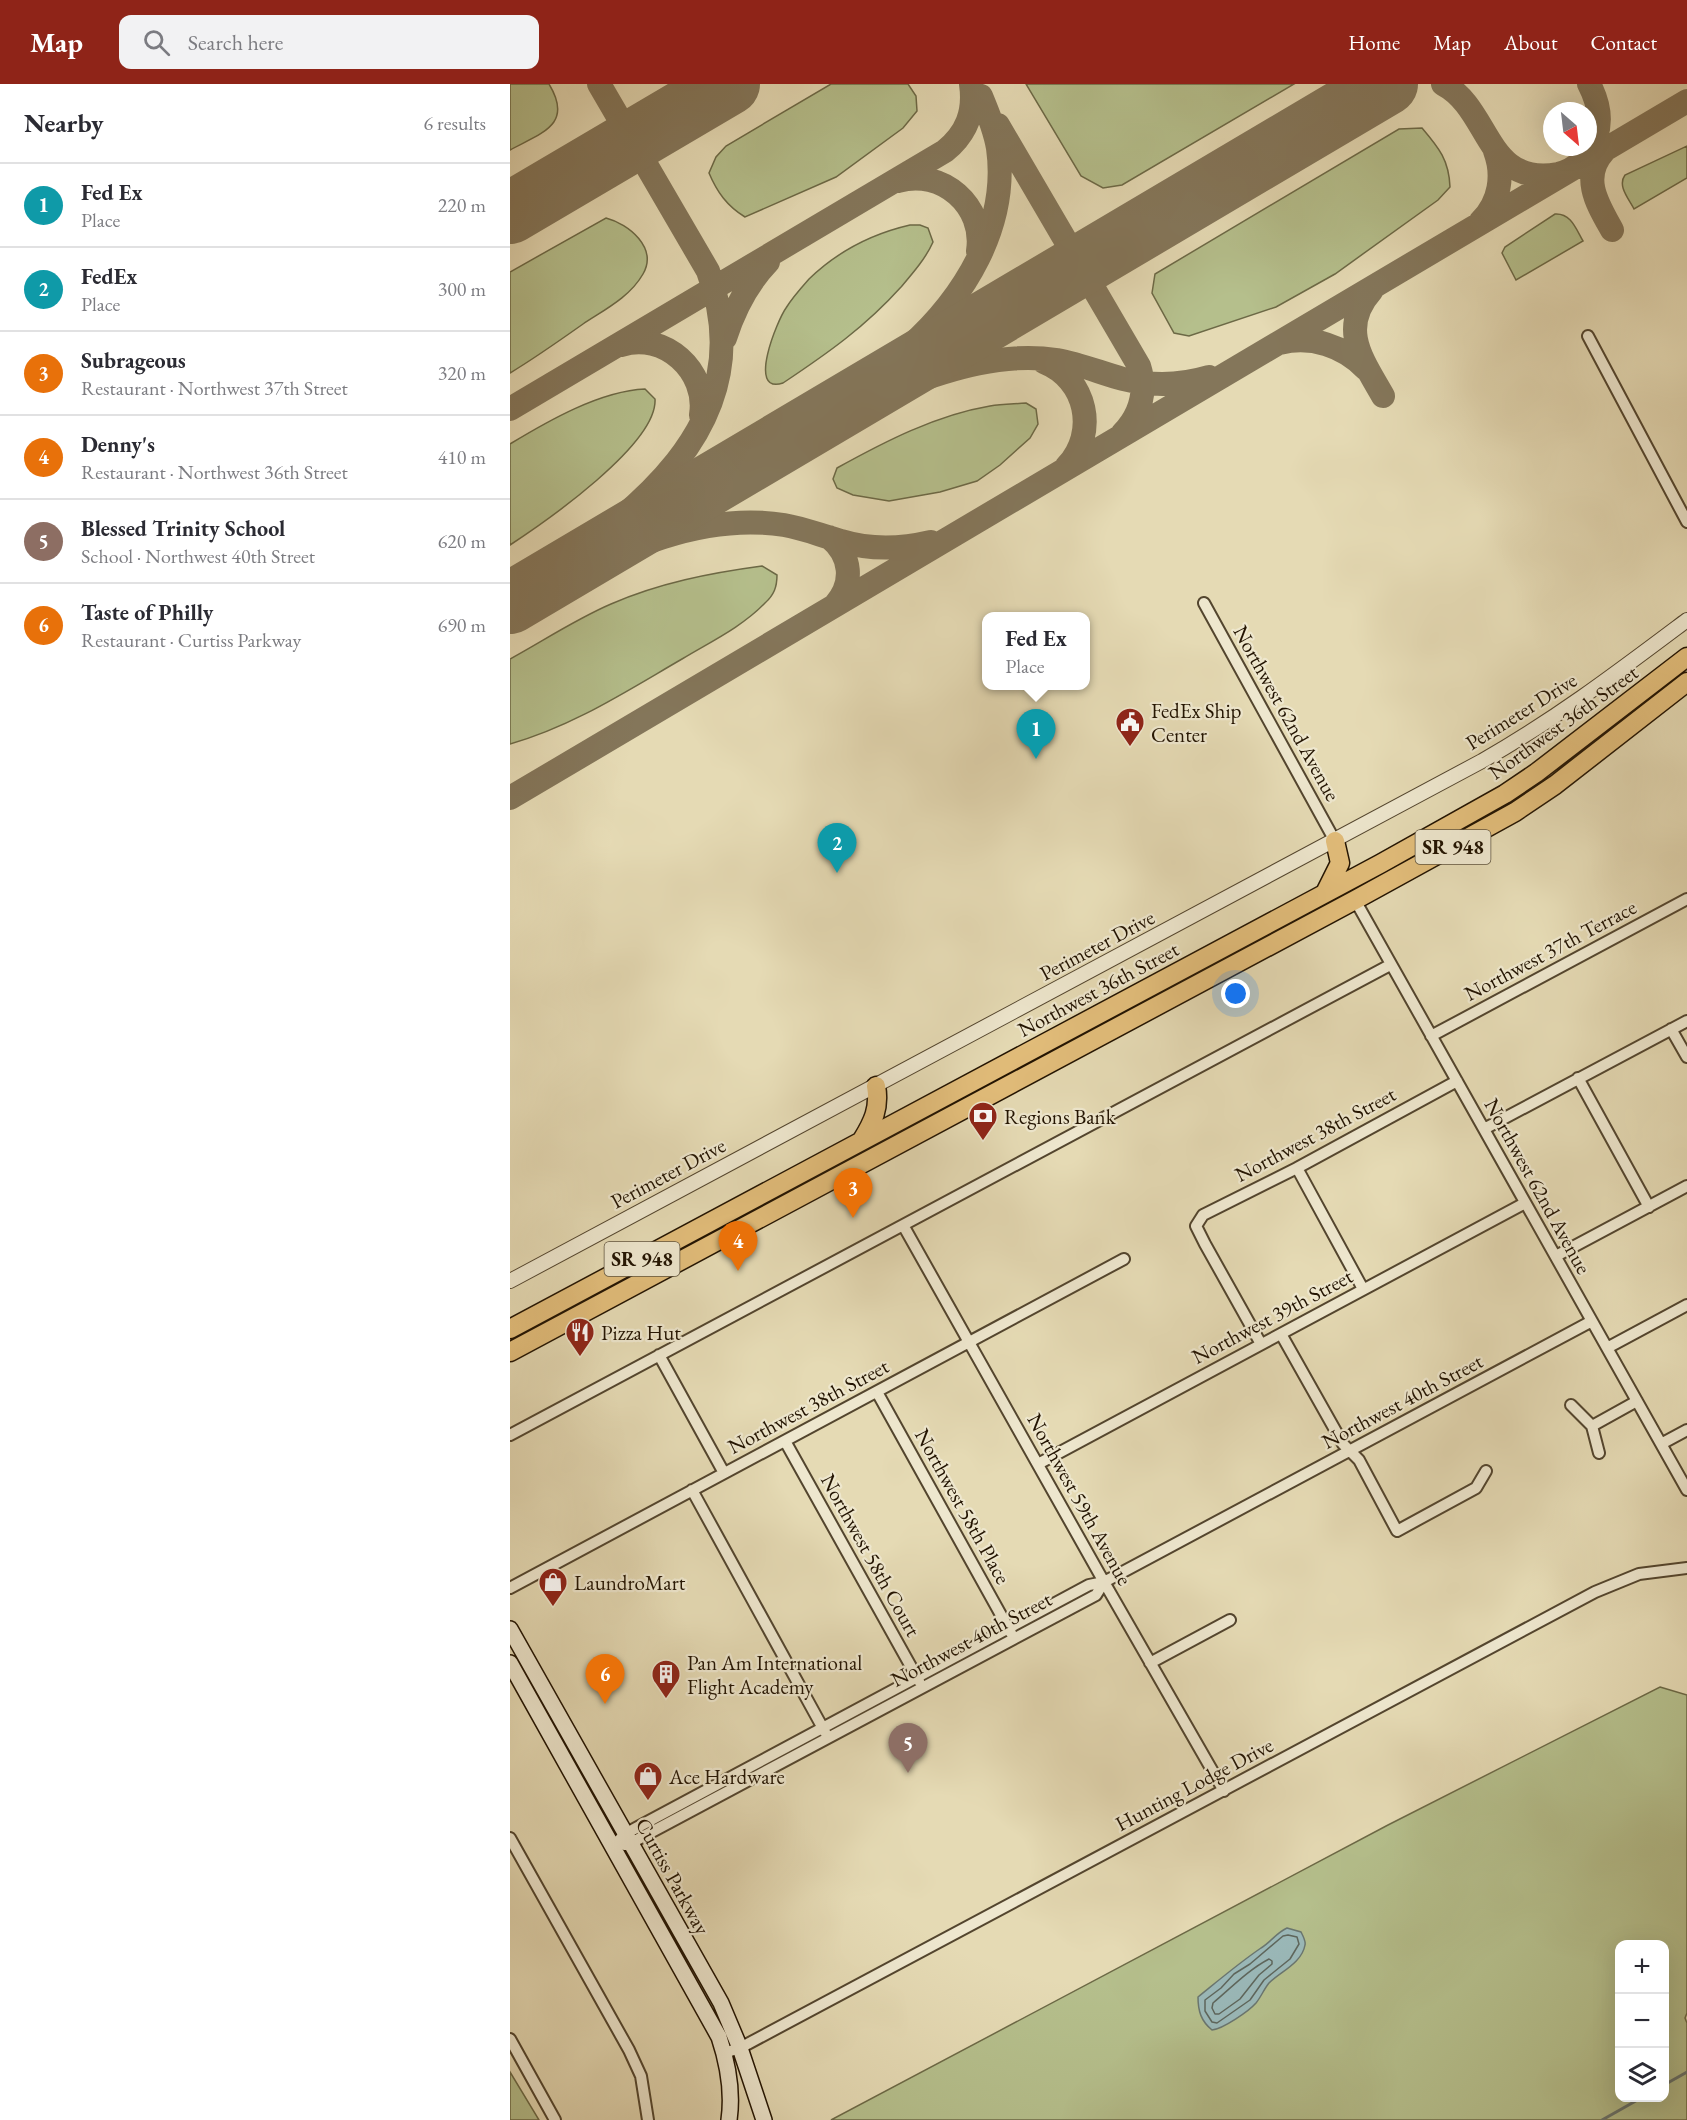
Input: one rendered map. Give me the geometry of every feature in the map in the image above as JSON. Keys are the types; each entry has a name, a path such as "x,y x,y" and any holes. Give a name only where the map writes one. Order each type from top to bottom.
{"main road":[{"name":"Northwest 36th Street","path":"510,1329 1380,864 1505,794 1536,773 1687,657"},
{"name":"Northwest 36th Street","path":"510,1352 1515,812 1687,682"},
{"path":"1536,773 1548,789"},
{"path":"1335,841 1354,859 1380,864"},
{"path":"1325,893 1340,863 1335,841"},
{"path":"1100,1014 1109,1032"},
{"path":"876,1086 878,1103 869,1137 897,1135 907,1140 908,1129 918,1110"},
{"path":"750,1224 755,1205 764,1194"},
{"path":"599,1282 613,1282 622,1291 643,1268 679,1248 685,1236"},
{"name":"Curtiss Parkway","path":"510,1629 721,2004 740,2048 764,2120"},
{"name":"Curtiss Parkway","path":"510,1663 710,2021 724,2053 730,2092 729,2120"}],"street":[{"path":"1588,336 1687,522"},
{"name":"Northwest 62nd Avenue","path":"1204,603 1335,841"},
{"name":"Perimeter Drive","path":"510,1281 1335,841 1532,732 1575,704 1687,620"},
{"name":"Northwest 37th Terrace","path":"1431,1036 1687,899"},
{"name":"Northwest 62nd Avenue","path":"1355,900 1687,1490"},
{"path":"510,1436 1390,964"},
{"path":"1484,1129 1687,1021"},
{"path":"1671,1029 1687,1057"},
{"path":"1578,1078 1649,1207"},
{"name":"Northwest 38th Street","path":"1261,1344 1196,1226 1203,1215 1297,1168 1457,1081"},
{"path":"1297,1168 1363,1289"},
{"path":"1556,1256 1687,1186"},
{"name":"Northwest 39th Street","path":"1038,1464 1525,1203"},
{"name":"Northwest 59th Avenue","path":"903,1225 1224,1791"},
{"name":"Northwest 38th Street","path":"510,1588 1124,1259"},
{"path":"1607,1348 1687,1305"},
{"name":"Northwest 40th Street","path":"628,1839 823,1727 1089,1585 1104,1582 1592,1322"},
{"path":"1281,1334 1343,1444 1359,1460 1397,1531 1476,1488 1486,1471"},
{"path":"659,1355 724,1473"},
{"name":"Northwest 58th Place","path":"878,1392 1014,1638"},
{"path":"1592,1426 1636,1401"},
{"path":"1570,1405 1592,1426 1599,1453"},
{"path":"1661,1444 1687,1430"},
{"name":"Northwest 58th Court","path":"785,1441 923,1688"},
{"path":"692,1490 829,1738"},
{"name":"Hunting Lodge Drive","path":"724,2053 740,2048 1595,1592 1639,1574 1664,1569 1687,1568"},
{"name":"Northwest 40th Street","path":"613,1846 829,1738 1096,1595 1104,1582"},
{"path":"1150,1663 1230,1620"},
{"path":"510,1838 629,2050 641,2076 648,2120"},
{"path":"510,2039 555,2120"}],"green space":[{"path":"510,84 549,84 556,98 558,109 556,118 543,132 510,150"},
{"path":"831,84 908,84 916,96 917,111 903,128 836,177 745,217 739,213 723,198 709,173 716,157 726,146"},
{"path":"1026,84 1294,84 1122,185 1103,188 1081,176"},
{"path":"1422,128 1438,148 1448,169 1450,187 1438,200 1335,274 1276,307 1189,336 1174,333 1152,293 1155,274 1399,129"},
{"path":"1687,146 1687,178 1634,209 1623,188 1625,175"},
{"path":"1555,214 1561,214 1569,219 1583,241 1516,280 1502,253 1505,247"},
{"path":"606,218 624,226 639,238 647,255 647,264 643,274 631,290 616,302 510,373 510,272"},
{"path":"910,225 928,228 933,242 915,271 874,315 831,350 783,383 772,384 767,378 766,367 772,340 786,308 809,279 843,252 856,245 882,233"},
{"path":"645,389 655,399 651,417 639,438 620,459 572,501 510,545 510,444 558,417 593,401 610,395"},
{"path":"1026,403 1036,409 1038,424 1030,438 1000,465 977,481 940,492 889,501 853,495 837,488 833,479 837,468 892,439 930,423 970,410"},
{"path":"762,566 777,575 774,590 771,597 756,612 736,627 577,718 510,744 510,659 585,616 629,597 685,580"},
{"path":"1660,1687 1687,1695 1687,2013 1685,2018 1687,2023 1687,2120 831,2120 1388,1825"},
{"path":"510,2072 539,2120 510,2120"}],"water":[{"path":"1287,1928 1301,1932 1305,1945 1300,1957 1269,1983 1256,2003 1248,2010 1229,2023 1212,2030 1201,2015 1198,1997"}],"waterway":[{"path":"1669,2082 1687,2072"},
{"path":"1602,2120 1634,2102"}],"taxiway":[{"path":"510,598 597,537 638,503 674,466 701,424 718,378 721,328 708,271 599,84"},
{"path":"510,409 945,151 959,137 968,121 972,104 971,84"},
{"path":"1379,89 1390,84"},
{"path":"1443,84 1459,96 1471,110 1502,158 1516,169 1534,175 1565,172 1582,161 1590,150 1598,130 1599,117 1597,103 1589,84"},
{"path":"816,415 875,375 908,348 947,307 978,258 989,232 1000,177 997,141 981,96"},
{"path":"510,798 1687,101"},
{"path":"998,125 1139,366 1142,384 1141,402 1134,418 1123,433"},
{"path":"1481,221 1492,205 1499,188 1499,169 1495,151"},
{"path":"1604,151 1597,161 1592,181 1601,211 1612,230"},
{"path":"898,181 914,178 930,180 957,194 975,219 978,251"},
{"path":"510,215 520,207"},
{"path":"725,338 742,298 768,262"},
{"path":"1372,290 1356,317 1355,330 1361,356 1383,396"},
{"path":"1280,343 1303,340 1326,344 1348,354 1366,369"},
{"path":"621,345 637,342 653,344 667,349 680,358 698,384 701,415"},
{"path":"714,482 901,387 978,363 1017,358 1057,360 1123,379 1155,384 1177,383 1209,377"},
{"path":"1044,362 1059,370 1070,381 1083,408 1085,423 1083,438 1077,453 1067,466"},
{"path":"550,587 605,560 662,537 722,524 753,522 784,525 852,544 874,547 897,547 931,542"},
{"path":"829,537 837,544 848,570 845,588 835,605"}],"runway":[{"path":"510,213 729,84"},
{"path":"510,603 1387,84"}],"place":[{"name":"FedEx Ship Center","path":"1130,748"},
{"name":"Fed Ex","path":"1036,759"},
{"name":"FedEx","path":"837,873"},
{"name":"Regions Bank","path":"983,1142"},
{"name":"Subrageous","path":"853,1218"},
{"name":"Denny's","path":"738,1271"},
{"name":"Pizza Hut","path":"580,1358"},
{"name":"LaundroMart","path":"553,1608"},
{"name":"Pan Am International Flight Academy","path":"666,1700"},
{"name":"Taste of Philly","path":"605,1704"},
{"name":"Blessed Trinity School","path":"908,1773"},
{"name":"Ace Hardware","path":"648,1802"}]}
